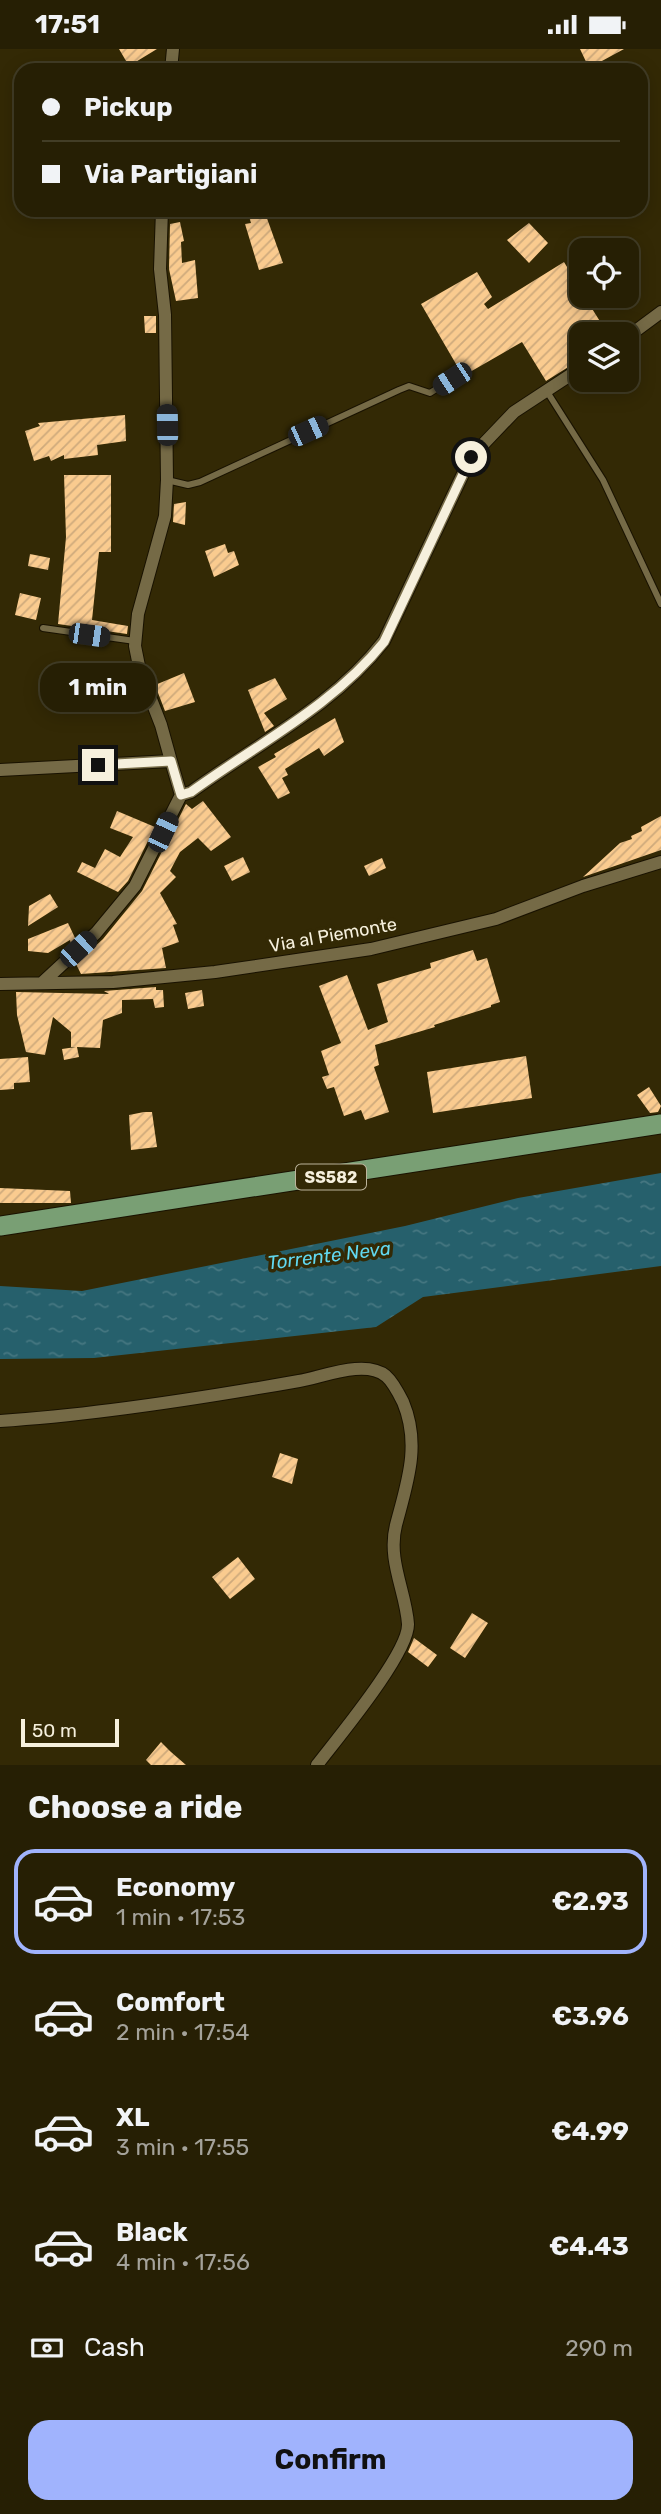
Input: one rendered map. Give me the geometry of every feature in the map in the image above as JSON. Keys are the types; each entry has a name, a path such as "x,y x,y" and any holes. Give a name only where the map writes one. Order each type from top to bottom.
{"main road":[{"name":"SS582","path":"0,1226 661,1124"}],"street":[{"path":"43,982 96,933 135,886 181,795 161,725 140,671 135,641 138,614 165,516 167,480 165,315 160,269 162,217"},
{"path":"639,328 661,312"},
{"path":"181,795 191,792 326,701 365,667 384,642 471,457 514,412 569,375"},
{"path":"0,770 171,761"},
{"name":"Via al Piemonte","path":"0,983 113,982 215,972 371,949 496,919 661,862"},
{"path":"0,1421 223,1393 352,1370 374,1369 387,1377 400,1396 413,1433 414,1454 394,1531 398,1588 408,1623 406,1637 364,1704 317,1765"}],"lane":[{"path":"167,480 188,485 200,482 399,390 409,386 430,393 452,379"},
{"path":"546,390 603,480 661,604"},
{"path":"43,628 135,641"}],"water":[{"name":"Torrente Neva","path":"661,1173 661,1266 423,1297 376,1327 94,1358 0,1359 0,1286 82,1291 405,1226 518,1198"}],"building":[{"path":"119,49 157,49 134,63 127,63"},
{"path":"580,49 624,49 598,63 587,63"},
{"path":"249,217 267,217 283,263 259,270 245,224 251,223"},
{"path":"180,222 184,241 181,242 182,263 195,260 198,298 176,301 169,269 170,224"},
{"path":"529,223 548,243 529,263 507,240"},
{"path":"564,262 569,270 569,308 592,308 600,322 569,322 569,367 546,381 522,342 463,376 421,304 477,272 492,297 484,304 488,309"},
{"path":"144,316 156,316 156,333 145,333"},
{"path":"125,415 126,441 97,445 98,455 64,459 64,455 51,461 49,456 34,461 25,431 40,426 38,423"},
{"path":"64,475 111,475 111,552 99,552 92,620 128,626 127,634 58,624 66,537"},
{"path":"186,502 185,525 173,522 174,504"},
{"path":"225,544 228,553 234,551 239,565 214,577 205,551"},
{"path":"30,554 50,558 48,570 28,566"},
{"path":"20,593 41,598 36,620 15,615"},
{"path":"184,673 195,702 165,711 155,685"},
{"path":"275,678 287,699 264,713 274,726 265,732 248,690"},
{"path":"335,718 344,742 324,756 319,748 285,769 288,775 282,778 290,793 278,799 258,767 276,757 274,754"},
{"path":"203,801 231,837 211,851 198,838 180,852 170,871 176,877 160,893 177,924 173,925 179,942 162,948 166,968 81,974 76,964 103,939 142,891 186,804 192,809"},
{"path":"117,811 155,827 128,881 118,892 77,872 82,862 95,868 105,849 120,857 133,837 110,828"},
{"path":"661,816 661,850 583,877 620,843 632,839 631,836 642,831 641,827"},
{"path":"243,857 250,872 232,881 224,866"},
{"path":"382,858 386,868 369,876 364,866"},
{"path":"50,894 58,907 28,926 29,906"},
{"path":"68,923 76,940 71,944 70,940 48,953 28,951 28,939"},
{"path":"473,950 477,961 487,958 500,1002 434,1025 435,1027 375,1045 379,1065 374,1067 389,1112 365,1120 361,1110 344,1116 334,1087 327,1089 322,1077 329,1075 321,1051 341,1043 319,986 347,975 368,1030 388,1022 377,984 431,968 430,963"},
{"path":"156,987 156,990 163,990 164,1007 155,1008 153,999 122,1000 122,1013 103,1020 100,1048 77,1047 79,1057 64,1060 62,1049 76,1047 71,1047 71,1032 53,1017 45,1055 26,1052 17,1015 16,992 109,994 104,991"},
{"path":"202,990 204,1006 188,1009 185,993"},
{"path":"526,1056 532,1098 433,1113 427,1072"},
{"path":"28,1057 30,1082 14,1083 14,1089 0,1090 0,1059"},
{"path":"649,1087 661,1106 658,1112 650,1113 637,1095"},
{"path":"152,1112 157,1147 131,1150 129,1115"},
{"path":"0,1188 70,1191 71,1203 0,1203"},
{"path":"280,1453 298,1459 292,1484 272,1477"},
{"path":"238,1557 255,1579 230,1599 212,1577"},
{"path":"472,1613 488,1623 465,1658 450,1648"},
{"path":"414,1638 437,1655 428,1667 408,1652"},
{"path":"161,1742 186,1765 151,1765 146,1760"}],"route":[{"path":"98,765 171,761 181,795 191,792 249,750 326,701 365,667 384,642 471,457"}]}
